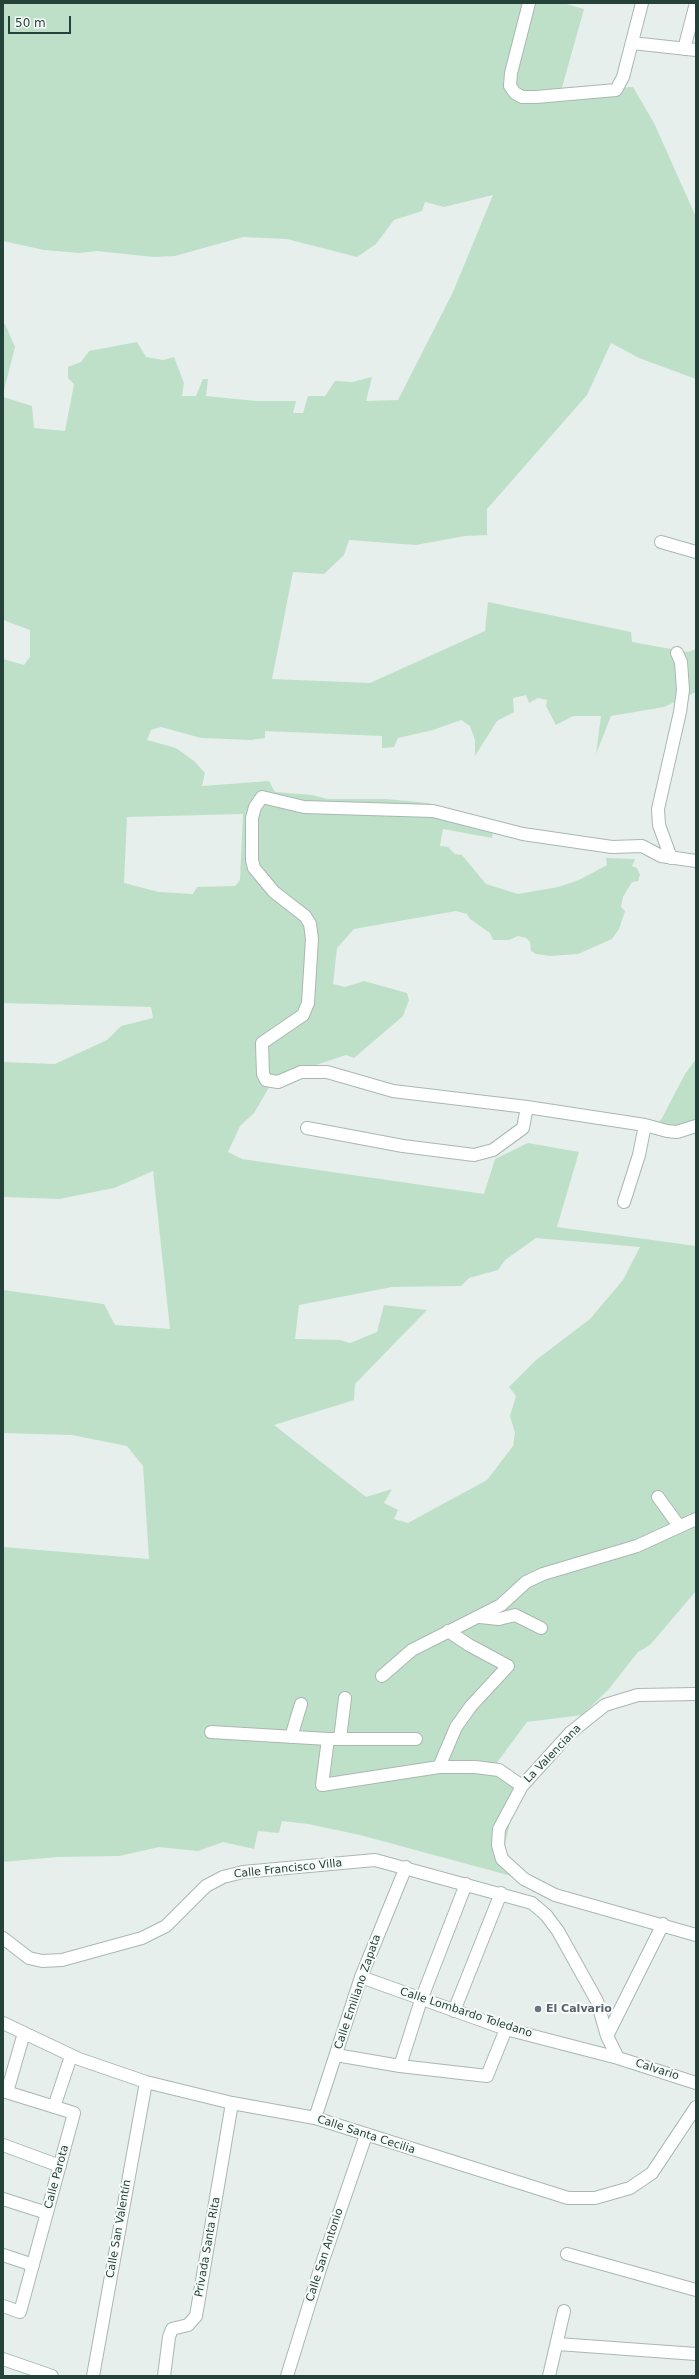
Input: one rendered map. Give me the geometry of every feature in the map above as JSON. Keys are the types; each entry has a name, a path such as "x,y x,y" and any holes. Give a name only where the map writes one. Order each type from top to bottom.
{"street":[{"path":"529,3 511,73 510,86 515,93 522,97 616,90 623,78 642,3"},
{"path":"632,43 690,49 696,3"},
{"path":"661,542 696,552"},
{"path":"671,858 659,825 658,809 680,712 683,690 681,662 677,652"},
{"path":"696,861 661,856 642,846 612,847 523,834 433,811 304,806 262,797 255,807 252,818 252,860 254,868 274,892 305,916 310,924 312,939 308,1002 303,1016 262,1043 263,1074 266,1080 278,1082 301,1072 327,1072 393,1091 527,1107 645,1125 677,1132 696,1126"},
{"path":"307,1128 403,1146 474,1155 493,1150 523,1128 527,1107"},
{"path":"624,1202 639,1155 645,1125"},
{"path":"658,1497 679,1526"},
{"path":"382,1676 412,1650 448,1631 480,1617 501,1605 526,1582 543,1574 637,1546 696,1518"},
{"path":"480,1617 499,1619 515,1615 542,1628"},
{"path":"438,1768 456,1727 471,1706 508,1666 469,1645 448,1631"},
{"name":"La Valenciana","path":"555,1895 524,1879 502,1858 498,1845 499,1829 522,1786 570,1733 605,1706 638,1695 696,1694"},
{"path":"345,1698 322,1785 438,1768 475,1767 499,1770 522,1786"},
{"path":"291,1737 301,1704"},
{"path":"211,1732 334,1739 416,1739"},
{"name":"Calle Francisco Villa","path":"3,1938 29,1958 42,1961 62,1960 142,1938 166,1926 206,1886 223,1877 243,1872 375,1860 406,1867 501,1894 532,1904 546,1915 558,1931 597,2001 607,2036 618,2058"},
{"name":"Calle Emiliano Zapata","path":"315,2118 361,1977 406,1867"},
{"path":"400,2066 421,2000 466,1884"},
{"path":"454,2010 501,1894"},
{"path":"546,1915 555,1895 663,1924 696,1935"},
{"path":"607,2036 663,1924"},
{"name":"Calle Lombardo Toledano","path":"361,1977 421,2000 506,2029 618,2058"},
{"name":"Calle Santa Cecilia","path":"3,2023 71,2056 146,2082 232,2103 315,2118 540,2191 568,2198 595,2198 630,2188 652,2173 696,2107"},
{"path":"336,2055 400,2066 487,2076 506,2029"},
{"path":"24,2033 5,2092 54,2107 71,2056"},
{"name":"Calvario","path":"618,2058 696,2083"},
{"name":"Calle San Valentín","path":"93,2376 146,2082"},
{"name":"Privada Santa Rita","path":"164,2376 169,2337 172,2329 188,2325 196,2316 232,2103"},
{"name":"Calle Parota","path":"3,2306 20,2312 74,2113 54,2107"},
{"name":"Calle San Antonio","path":"287,2376 321,2266 366,2135"},
{"path":"3,2145 60,2166"},
{"path":"3,2198 47,2213"},
{"path":"567,2254 696,2290"},
{"path":"3,2255 33,2265"},
{"path":"549,2376 558,2344 564,2311"},
{"path":"558,2344 696,2354"},
{"path":"3,2359 52,2376"}],"green space":[{"path":"3,3 563,3 584,9 561,91 633,87 654,123 696,217 696,379 639,358 611,343 587,395 487,509 487,535 465,536 416,545 349,540 344,555 324,574 293,572 272,679 370,683 485,631 488,602 631,632 632,642 688,652 696,649 696,692 664,707 611,716 596,754 601,716 573,716 556,725 546,706 547,700 538,698 529,703 526,695 513,698 514,712 497,721 475,756 475,740 470,726 461,720 433,730 398,738 394,747 382,748 382,736 265,731 265,738 251,740 201,738 161,727 151,730 147,740 176,748 194,761 205,773 202,786 269,781 275,792 312,795 328,799 386,799 428,803 475,817 495,820 492,838 443,829 440,846 448,847 455,854 462,855 486,884 518,894 558,887 579,880 607,865 606,858 635,859 632,866 637,868 640,875 638,881 632,882 623,897 621,907 625,911 619,929 612,939 578,954 550,956 536,954 531,951 530,942 526,938 518,936 509,940 493,940 490,933 470,919 467,914 456,911 354,929 337,948 333,984 345,987 364,981 407,993 409,1000 403,1016 354,1058 346,1055 274,1079 254,1113 240,1126 228,1152 242,1159 484,1194 495,1159 528,1143 579,1152 557,1227 696,1246 696,1591 650,1645 638,1652 608,1690 582,1715 527,1722 496,1764 522,1799 512,1814 504,1848 515,1877 360,1835 308,1824 282,1821 279,1833 258,1831 254,1849 223,1842 198,1851 159,1847 119,1856 57,1857 3,1862 3,1547 149,1559 143,1466 127,1446 72,1435 3,1433 3,1290 104,1304 115,1325 170,1329 153,1171 114,1188 59,1199 3,1197 3,1062 55,1064 107,1040 121,1026 153,1018 151,1007 3,1003 3,659 24,665 30,657 30,630 3,620 3,397 32,406 34,428 65,431 74,384 68,378 68,367 81,362 89,351 137,342 146,357 163,360 174,357 184,383 182,396 196,396 203,379 208,379 206,396 256,401 296,401 293,413 303,413 308,396 325,396 335,381 352,382 372,377 366,401 398,400 453,292 493,195 444,207 425,202 422,211 394,220 376,244 357,257 287,239 243,237 175,256 154,257 97,251 79,253 44,250 3,241","holes":["243,814 240,880 235,886 197,887 193,894 159,892 124,883 127,817","536,1238 640,1247 623,1280 590,1319 536,1360 509,1387 516,1396 510,1416 515,1433 513,1446 487,1480 408,1523 394,1519 398,1510 384,1503 392,1489 366,1497 274,1425 354,1400 355,1384 427,1310 384,1305 377,1332 350,1343 340,1340 295,1339 299,1305 392,1287 461,1286 469,1278 498,1270 505,1260"]},
{"path":"3,324 5,324 15,347 3,394"},
{"path":"696,1059 696,1133 656,1123 661,1120 685,1074"}],"place":[{"name":"El Calvario","path":"538,2009"}]}
